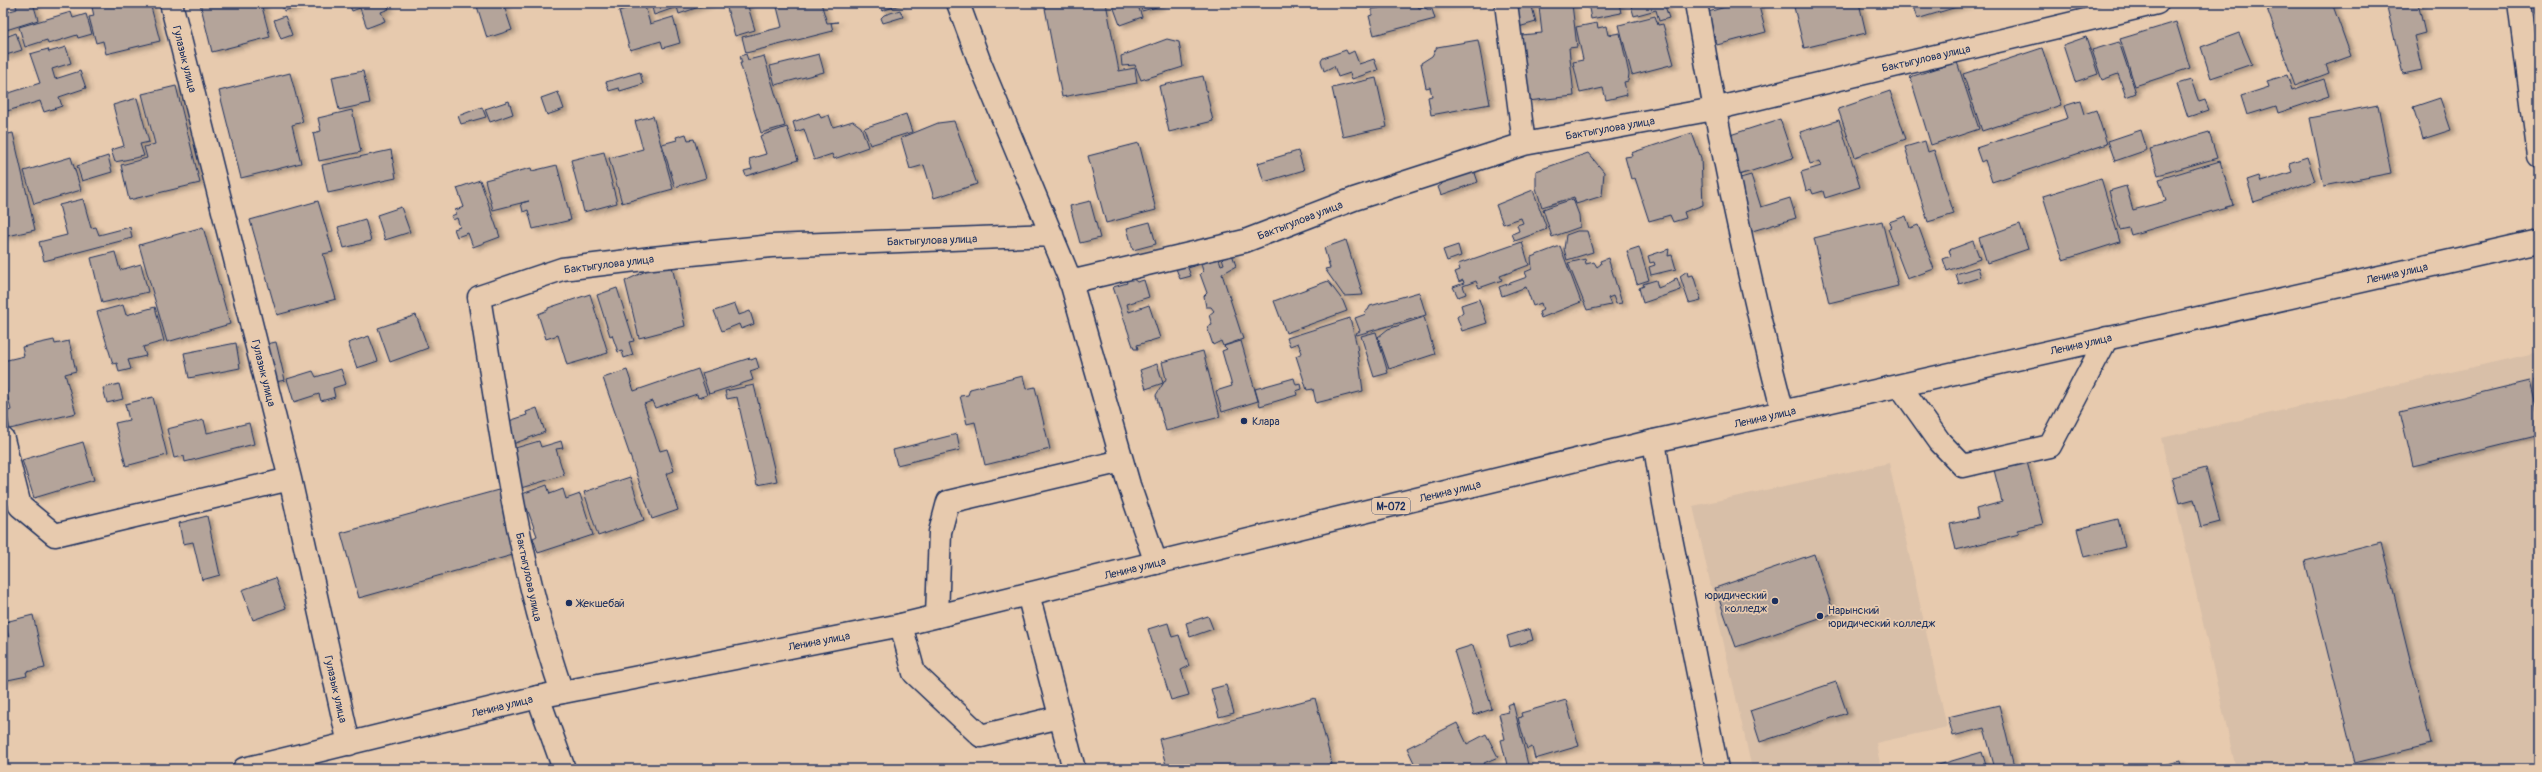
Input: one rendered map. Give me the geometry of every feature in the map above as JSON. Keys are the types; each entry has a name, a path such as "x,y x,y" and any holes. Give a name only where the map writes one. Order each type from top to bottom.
{"street":[{"name":"Гулазык улица","path":"171,3 290,479 349,744"},
{"path":"958,3 980,63 1052,235 1070,282 1122,461 1156,563"},
{"path":"1506,3 1524,144"},
{"path":"1696,3 1714,109 1765,344 1783,413"},
{"name":"Бактыгулова улица","path":"1070,282 1246,241 1354,199 1524,144 1714,109 2157,3"},
{"path":"2519,3 2539,157"},
{"name":"Бактыгулова улица","path":"562,692 543,636 522,546 479,297 562,268 771,246 1052,235"},
{"name":"Ленина улица","path":"244,769 538,697 901,625 1654,442 2539,241"},
{"path":"1900,386 1940,442 1963,466 2050,446 2107,338"},
{"path":"3,439 20,506 55,535 290,479"},
{"path":"1654,442 1664,503 1716,769"},
{"path":"937,616 940,532 948,502 1122,461"},
{"path":"1028,594 1074,769"},
{"path":"901,625 914,673 981,736 1060,717"},
{"path":"538,697 564,769"}],"shaded area":[{"path":"2527,3 2539,3 2539,76"},
{"path":"2539,352 2539,769 2236,769 2161,438"},
{"name":"Нарынский юридический колледж","path":"1889,463 1947,727 1876,743 1881,769 1752,769 1693,506"}],"building":[{"path":"15,3 33,3 38,20 3,31 3,13 17,9"},
{"path":"91,3 150,3 160,41 106,54 103,41 96,43 89,17 94,16"},
{"path":"200,3 261,3 270,37 212,52"},
{"path":"281,3 296,3 297,7 284,11"},
{"path":"386,3 389,9 381,12 385,21 367,28 360,8 352,11 349,4"},
{"path":"476,3 503,3 512,30 487,38"},
{"path":"618,3 638,3 620,9"},
{"path":"644,3 650,24 673,17 680,43 663,48 661,41 630,50 619,11"},
{"path":"710,3 679,14 677,7 654,15 651,4"},
{"path":"730,3 747,3 755,30 735,36 727,8"},
{"path":"776,3 821,3 827,23 838,22 831,23 833,31 746,53 742,37 782,27"},
{"path":"880,3 905,3 882,11"},
{"path":"1044,3 1106,3 1119,71 1135,68 1137,83 1062,97"},
{"path":"1112,3 1137,3 1142,17 1120,25"},
{"path":"1140,3 1159,3 1160,6 1142,11"},
{"path":"1411,3 1412,5 1416,4 1419,8 1423,7 1429,10 1432,9 1435,19 1374,35 1369,16 1372,15 1372,9"},
{"path":"1429,3 1476,3 1476,4 1429,6"},
{"path":"1509,3 1531,3 1536,22 1515,28"},
{"path":"1588,3 1619,3 1621,13 1591,19"},
{"path":"1640,3 1664,3 1669,18 1659,21 1656,10 1634,16 1631,6"},
{"path":"1739,3 1758,3 1766,32 1717,45 1708,12"},
{"path":"1793,3 1859,3 1866,33 1804,48"},
{"path":"1912,3 1970,3 1917,19"},
{"path":"2265,3 2332,3 2351,56 2326,65 2329,73 2295,86"},
{"path":"2386,3 2418,3 2425,33 2414,36 2422,70 2403,74"},
{"path":"1572,4 1577,47 1569,48 1574,96 1528,101 1521,35 1542,33 1539,7"},
{"path":"900,10 903,17 883,23 881,18 884,15"},
{"path":"71,12 73,18 86,14 92,34 78,38 77,35 48,44 47,40 25,47 19,27"},
{"path":"285,16 292,35 281,39 274,20"},
{"path":"1655,16 1658,25 1663,24 1674,64 1632,75 1619,25"},
{"path":"2176,22 2190,68 2135,86 2120,39"},
{"path":"1597,23 1598,28 1606,26 1608,35 1620,33 1629,74 1628,81 1624,82 1627,95 1606,100 1603,88 1580,93 1573,62 1583,60 1576,27"},
{"path":"16,33 22,50 3,56 3,38"},
{"path":"2239,33 2252,64 2211,78 2201,47"},
{"path":"2086,37 2098,74 2075,82 2063,45"},
{"path":"1167,39 1179,42 1183,67 1141,80 1135,65 1122,66 1121,56"},
{"path":"1478,40 1490,104 1431,115 1428,97 1432,96 1430,87 1426,88 1421,63 1432,56 1437,47"},
{"path":"2119,42 2136,93 2126,97 2118,74 2102,80 2092,50"},
{"path":"66,47 71,63 52,69 55,79 80,71 86,88 59,97 62,106 44,112 40,101 4,112 3,95 40,83 30,54 48,49 49,52"},
{"path":"2042,48 2061,105 1982,131 1963,74"},
{"path":"1346,50 1348,54 1354,51 1359,64 1374,59 1378,70 1352,79 1350,73 1338,77 1334,66 1324,71 1321,61 1323,58"},
{"path":"746,54 748,60 764,56 785,126 761,133 740,63 742,63 740,56"},
{"path":"819,54 824,72 775,85 770,66"},
{"path":"1957,62 1979,129 1931,145 1910,77"},
{"path":"363,71 370,103 339,110 332,77"},
{"path":"640,72 643,84 620,91 619,88 609,91 606,82"},
{"path":"290,73 303,122 292,125 301,163 241,178 219,91"},
{"path":"2287,75 2292,90 2324,79 2329,96 2278,113 2276,106 2247,115 2241,96 2269,87 2267,81"},
{"path":"1203,76 1213,121 1169,132 1159,86"},
{"path":"1376,78 1387,127 1343,137 1332,88"},
{"path":"2191,80 2199,102 2205,100 2209,110 2188,117 2177,84"},
{"path":"176,86 200,183 129,200 121,165 147,158 144,147 155,144 142,94"},
{"path":"1890,91 1906,139 1855,157 1838,109"},
{"path":"558,92 564,109 547,115 541,98"},
{"path":"137,98 149,142 140,144 144,156 115,162 111,150 124,146 113,105"},
{"path":"2440,98 2451,130 2423,139 2413,107"},
{"path":"509,101 513,114 490,122 485,109"},
{"path":"2080,101 2084,114 2096,110 2107,144 1992,182 1985,160 1981,162 1976,148 2068,118 2064,106"},
{"path":"2378,105 2391,173 2324,186 2310,118"},
{"path":"482,107 486,117 461,124 458,116"},
{"path":"352,110 361,152 319,161 313,133 321,131 318,118"},
{"path":"819,113 821,118 829,115 833,127 853,121 861,127 868,147 834,159 832,154 814,160 804,129 796,132 793,122"},
{"path":"906,114 912,132 870,145 864,128"},
{"path":"653,116 673,189 622,203 609,158 643,149 635,121"},
{"path":"1780,119 1793,158 1739,175 1727,136"},
{"path":"1839,120 1860,187 1825,198 1823,191 1813,194 1811,189 1806,191 1801,172 1821,166 1820,161 1810,164 1800,132"},
{"path":"954,121 977,184 934,198 924,165 910,169 901,138 938,123"},
{"path":"787,127 798,160 746,176 744,171 752,169 749,159 766,154 760,136"},
{"path":"2141,130 2147,150 2115,161 2108,141"},
{"path":"2209,132 2217,158 2158,175 2150,149"},
{"path":"13,133 35,230 3,237 3,135"},
{"path":"1692,133 1701,158 1703,205 1684,212 1686,218 1673,222 1670,215 1649,221 1635,178 1631,179 1625,157 1632,156 1631,153"},
{"path":"686,134 688,140 694,139 706,178 675,187 662,144 677,140 676,137"},
{"path":"1925,141 1928,152 1934,150 1954,214 1928,222 1905,147"},
{"path":"1139,143 1156,210 1106,223 1088,156"},
{"path":"391,150 396,178 328,193 322,165"},
{"path":"1298,151 1304,170 1264,182 1258,163"},
{"path":"604,152 617,203 584,212 571,160"},
{"path":"1588,153 1604,172 1602,196 1576,204 1574,197 1542,207 1536,188 1536,171"},
{"path":"108,156 112,172 82,181 77,166"},
{"path":"71,157 81,190 34,204 24,171"},
{"path":"2307,157 2315,181 2254,202 2247,180 2259,176 2261,182 2292,172 2289,163"},
{"path":"2220,161 2233,205 2131,235 2129,228 2120,230 2109,191 2126,186 2133,210 2166,201 2159,179"},
{"path":"1472,164 1478,182 1441,195 1438,187 1442,184 1439,174"},
{"path":"557,165 571,220 533,229 528,210 523,212 521,203 493,210 485,180 531,168 532,171"},
{"path":"1751,175 1761,207 1790,198 1796,218 1749,232 1733,180"},
{"path":"2101,178 2120,242 2063,260 2043,196"},
{"path":"480,180 500,237 473,247 468,233 457,237 454,229 460,227 457,218 453,220 451,216 456,214 455,210 464,207 457,188"},
{"path":"1533,190 1547,229 1515,241 1512,234 1519,231 1517,225 1523,223 1521,218 1503,224 1496,205"},
{"path":"83,199 91,228 96,227 99,235 130,227 132,238 44,261 39,242 67,235 59,205"},
{"path":"1573,199 1579,215 1580,227 1552,237 1543,209"},
{"path":"318,201 333,252 323,254 336,299 277,315 250,220"},
{"path":"1090,201 1100,238 1080,243 1070,206"},
{"path":"401,207 410,232 385,240 377,215"},
{"path":"1906,216 1910,228 1918,225 1934,269 1907,279 1888,229 1891,228 1889,222"},
{"path":"365,219 371,241 344,248 338,227"},
{"path":"1882,221 1898,286 1829,303 1814,238"},
{"path":"1150,222 1156,244 1133,250 1127,228"},
{"path":"2020,224 2028,249 1987,263 1979,238"},
{"path":"203,227 230,324 167,342 139,245"},
{"path":"1577,231 1587,231 1593,252 1567,260 1564,249 1566,235"},
{"path":"1346,240 1363,295 1344,296 1325,269 1330,268 1324,248"},
{"path":"1973,241 1980,259 1947,271 1943,259 1951,256 1949,250"},
{"path":"1522,242 1529,265 1500,276 1502,280 1479,288 1476,281 1463,286 1466,294 1458,297 1453,287 1464,283 1463,280 1459,282 1455,272 1460,270 1458,264"},
{"path":"1458,245 1461,256 1447,261 1443,250"},
{"path":"1560,246 1581,302 1541,318 1539,312 1543,310 1541,303 1533,306 1526,287 1502,296 1499,287 1527,277 1525,272 1532,269 1531,257"},
{"path":"1639,247 1649,280 1637,284 1627,251"},
{"path":"1669,249 1668,256 1672,255 1676,269 1651,275 1649,267 1655,265 1654,262 1650,263 1648,256"},
{"path":"1231,251 1236,266 1222,274 1243,339 1223,346 1221,341 1213,345 1207,327 1212,325 1209,315 1214,311 1211,307 1206,307 1204,296 1207,293 1200,274 1203,271 1201,264 1188,268 1191,276 1180,279 1175,266 1217,253 1221,265 1224,264 1221,255"},
{"path":"115,252 120,270 141,264 148,292 102,303 91,258"},
{"path":"1608,258 1622,303 1616,304 1613,296 1608,298 1611,305 1587,310 1568,263 1585,259 1586,264 1594,262 1597,267 1601,264 1600,261"},
{"path":"656,266 672,266 685,326 639,338 625,281"},
{"path":"1978,267 1981,277 1959,284 1956,274"},
{"path":"1687,271 1688,276 1693,275 1701,300 1689,303 1680,276"},
{"path":"1132,278 1137,282 1144,280 1149,297 1127,304 1129,312 1149,305 1160,338 1137,345 1138,349 1134,349 1113,287 1127,283 1126,280"},
{"path":"1677,278 1681,290 1643,303 1639,288 1644,286 1643,284 1656,280 1658,288 1675,281 1674,279"},
{"path":"1328,281 1343,301 1347,311 1286,333 1274,301"},
{"path":"617,288 634,341 629,342 633,355 624,358 622,351 618,352 612,335 610,336 597,295"},
{"path":"1419,292 1426,315 1357,335 1356,333 1360,331 1355,318 1366,314 1365,312 1370,306"},
{"path":"590,294 608,353 567,365 558,335 546,339 538,314 548,310 548,308"},
{"path":"1479,299 1487,323 1462,331 1457,317 1463,312 1461,305"},
{"path":"735,304 739,315 750,311 754,324 741,329 739,324 722,331 714,311"},
{"path":"123,305 126,315 155,307 164,341 143,347 146,356 128,360 131,369 119,372 117,363 113,364 97,312"},
{"path":"416,315 428,348 390,362 378,328"},
{"path":"1424,317 1435,354 1389,369 1378,337 1388,329"},
{"path":"1350,318 1357,346 1363,391 1316,403 1313,389 1307,390 1296,356 1302,353 1298,343 1290,346 1287,338"},
{"path":"1376,332 1388,373 1374,377 1361,336"},
{"path":"369,336 378,361 357,368 348,343"},
{"path":"54,340 55,344 69,341 76,371 65,374 76,413 10,429 6,412 11,410 3,378 3,361 24,356 22,347"},
{"path":"1241,341 1258,401 1222,412 1216,391 1232,386 1222,351 1227,349 1224,346"},
{"path":"276,342 285,380 271,383 262,345"},
{"path":"236,343 240,368 189,378 184,353"},
{"path":"1203,351 1220,417 1166,431 1156,395 1166,379 1162,362"},
{"path":"750,358 751,360 756,358 759,368 750,371 753,380 709,394 702,373"},
{"path":"1157,364 1163,383 1146,389 1140,370"},
{"path":"341,369 346,384 333,388 335,397 321,401 319,394 294,402 287,379 313,371 316,377"},
{"path":"698,369 707,395 698,398 697,394 655,408 652,401 644,404 660,451 667,449 674,471 666,474 678,510 652,519 603,378 627,370 634,391"},
{"path":"1023,376 1026,389 1035,387 1050,449 985,465 975,422 967,424 960,396 968,395 970,389"},
{"path":"1294,378 1296,385 1301,384 1302,389 1296,391 1297,395 1260,406 1255,389"},
{"path":"2539,379 2539,395 2535,380"},
{"path":"2530,381 2539,419 2539,435 2413,466 2400,412"},
{"path":"119,384 123,399 107,403 103,388"},
{"path":"754,385 777,481 757,485 737,397 727,399 725,391"},
{"path":"153,397 167,455 126,466 115,423 129,420 125,404"},
{"path":"537,408 545,432 510,445 503,423 527,415 526,412"},
{"path":"204,420 207,433 249,423 254,444 185,462 184,456 174,458 167,429"},
{"path":"957,434 960,450 897,465 893,450"},
{"path":"539,441 541,447 561,441 563,448 556,449 564,475 521,488 512,449"},
{"path":"83,442 94,480 34,498 22,460"},
{"path":"2026,458 2043,524 2017,530 2019,534 1956,550 1950,524 1978,518 1976,509 2002,502 1993,466"},
{"path":"2206,468 2220,522 2201,527 2194,499 2179,503 2172,477"},
{"path":"630,477 644,520 598,536 584,492"},
{"path":"547,485 550,494 563,489 566,499 580,494 593,535 538,553 533,538 537,536 527,508 520,510 518,502 524,499 522,494"},
{"path":"502,489 520,553 359,598 341,533"},
{"path":"207,516 220,575 202,580 193,542 183,544 179,523"},
{"path":"2118,519 2125,547 2084,557 2077,529"},
{"path":"2381,542 2431,744 2355,763 2305,561"},
{"name":"юридический колледж","path":"1814,554 1834,613 1736,647 1715,588"},
{"path":"275,578 286,608 253,620 242,590"},
{"path":"33,615 45,668 26,672 27,676 3,681 3,639 9,638 5,622"},
{"path":"1208,616 1213,629 1190,637 1186,623"},
{"path":"1168,623 1172,637 1179,635 1189,666 1181,670 1189,695 1171,700 1148,629"},
{"path":"1530,629 1533,640 1510,647 1507,636"},
{"path":"1473,645 1492,709 1474,715 1454,651"},
{"path":"1836,682 1847,713 1760,742 1750,711"},
{"path":"1226,685 1234,713 1219,717 1211,689"},
{"path":"1315,698 1332,764 1311,769 1167,769 1159,739"},
{"path":"1566,700 1579,746 1535,759 1532,747 1527,749 1518,718 1522,717 1521,713"},
{"path":"1513,703 1529,769 1508,769 1501,740 1505,739 1499,714 1509,712 1507,705"},
{"path":"1999,705 2014,767 2005,769 1995,769 1984,728 1953,736 1948,717"},
{"path":"1457,723 1467,744 1486,734 1498,757 1484,763 1487,769 1417,769 1407,748"},
{"path":"1982,752 1987,769 1925,769"},
{"path":"2180,761 2182,769 2146,769"}],"place":[{"name":"Клара","path":"1244,421"},
{"name":"юридический колледж","path":"1775,601"},
{"name":"Жекшебай","path":"569,603"},
{"name":"Нарынский юридический колледж","path":"1820,616"}]}
